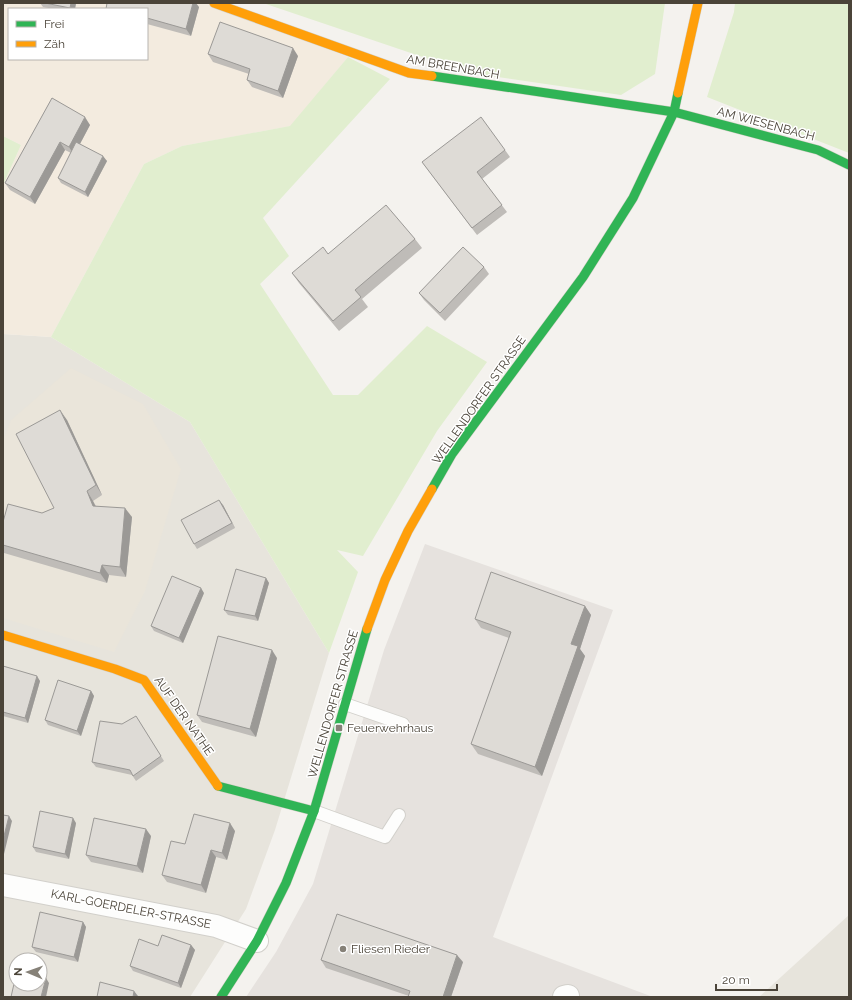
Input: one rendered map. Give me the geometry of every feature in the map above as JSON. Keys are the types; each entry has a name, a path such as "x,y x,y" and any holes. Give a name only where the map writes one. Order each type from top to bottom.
{"street":[{"name":"AM BREENBACH","path":"214,3 409,73 674,112"},
{"name":"WELLENDORFER STRASSE","path":"221,997 257,941 286,883 314,811 363,641 385,580 408,531 452,454 582,277 633,198 674,112 698,3"},
{"name":"AM WIESENBACH","path":"674,112 818,150 849,165"},
{"name":"AUF DER NATHE","path":"3,635 115,669 144,680 219,787 314,811"},
{"name":"KARL-GOERDELER-STRASSE","path":"3,885 216,926 257,941"}],"lane":[{"path":"345,704 403,724"},
{"path":"314,811 385,837 400,815"}],"shaded area":[{"path":"3,3 208,3 348,57 291,126 182,146 144,164 51,337 3,334 3,185 21,145 3,136"},
{"path":"3,334 51,337 190,422 329,653 275,830 246,909 190,997 3,997"},
{"path":"71,368 143,404 181,469 145,591 114,652 3,618 3,441 11,420"},
{"path":"425,544 613,610 493,937 653,997 246,997 276,952 313,884 384,650"},
{"path":"849,915 849,997 759,997"}],"green space":[{"path":"263,3 665,3 655,74 621,95 470,73"},
{"path":"735,3 849,3 849,153 707,97 734,12"},
{"path":"348,57 390,79 263,218 289,256 260,284 333,395 358,395 427,326 487,362 437,431 363,556 337,550 358,572 329,653 190,422 51,337 144,164 182,146 290,126"},
{"path":"3,136 21,145 3,185"}],"building":[{"path":"45,3 71,3 70,8"},
{"path":"107,3 193,3 186,29 148,18 148,8 106,8"},
{"path":"220,22 293,48 278,91 247,80 250,69 208,54"},
{"path":"52,98 85,117 69,147 60,142 30,197 5,183"},
{"path":"481,117 505,150 477,172 502,205 472,228 422,162"},
{"path":"76,142 103,156 85,192 58,178"},
{"path":"386,205 415,239 355,290 361,297 333,321 292,273 323,247 328,254"},
{"path":"463,247 484,267 440,313 419,293"},
{"path":"60,410 96,485 87,491 93,506 125,508 120,567 102,565 100,573 3,545 3,522 8,504 42,513 54,508 16,434"},
{"path":"219,500 232,523 194,544 181,520"},
{"path":"236,569 266,578 255,616 224,610"},
{"path":"491,572 585,606 571,644 578,646 535,767 471,744 511,632 475,619"},
{"path":"172,576 201,588 179,638 151,626"},
{"path":"218,636 272,650 250,729 197,715"},
{"path":"3,666 37,676 25,718 3,712"},
{"path":"58,680 91,691 77,731 45,720"},
{"path":"136,716 161,756 133,776 130,770 92,762 100,721 122,724"},
{"path":"40,811 73,818 65,854 33,847"},
{"path":"194,814 230,823 222,853 211,850 201,885 162,875 171,841 185,844"},
{"path":"3,815 9,816 3,840"},
{"path":"94,818 146,829 137,866 86,855"},
{"path":"40,912 83,922 74,957 32,947"},
{"path":"337,914 457,955 443,997 408,997 410,991 321,960"},
{"path":"162,935 191,945 178,983 130,966 139,939 158,946"},
{"path":"100,982 134,991 133,997 97,997"},
{"path":"12,992 42,992 41,997 11,997"}],"traffic: fast":[{"path":"432,76 674,112 818,150 849,165"},
{"path":"432,489 452,454 583,277 633,198 674,112 678,93"},
{"path":"221,997 257,941 286,883 314,811 367,629"},
{"path":"218,786 314,811"}],"traffic: slow":[{"path":"214,3 409,73 432,76"},
{"path":"678,93 698,3"},
{"path":"367,629 385,580 408,531 432,489"},
{"path":"3,635 115,669 144,680 218,786"}],"place":[{"name":"Feuerwehrhaus","path":"339,728"},
{"name":"Fliesen Rieder","path":"343,949"}]}
